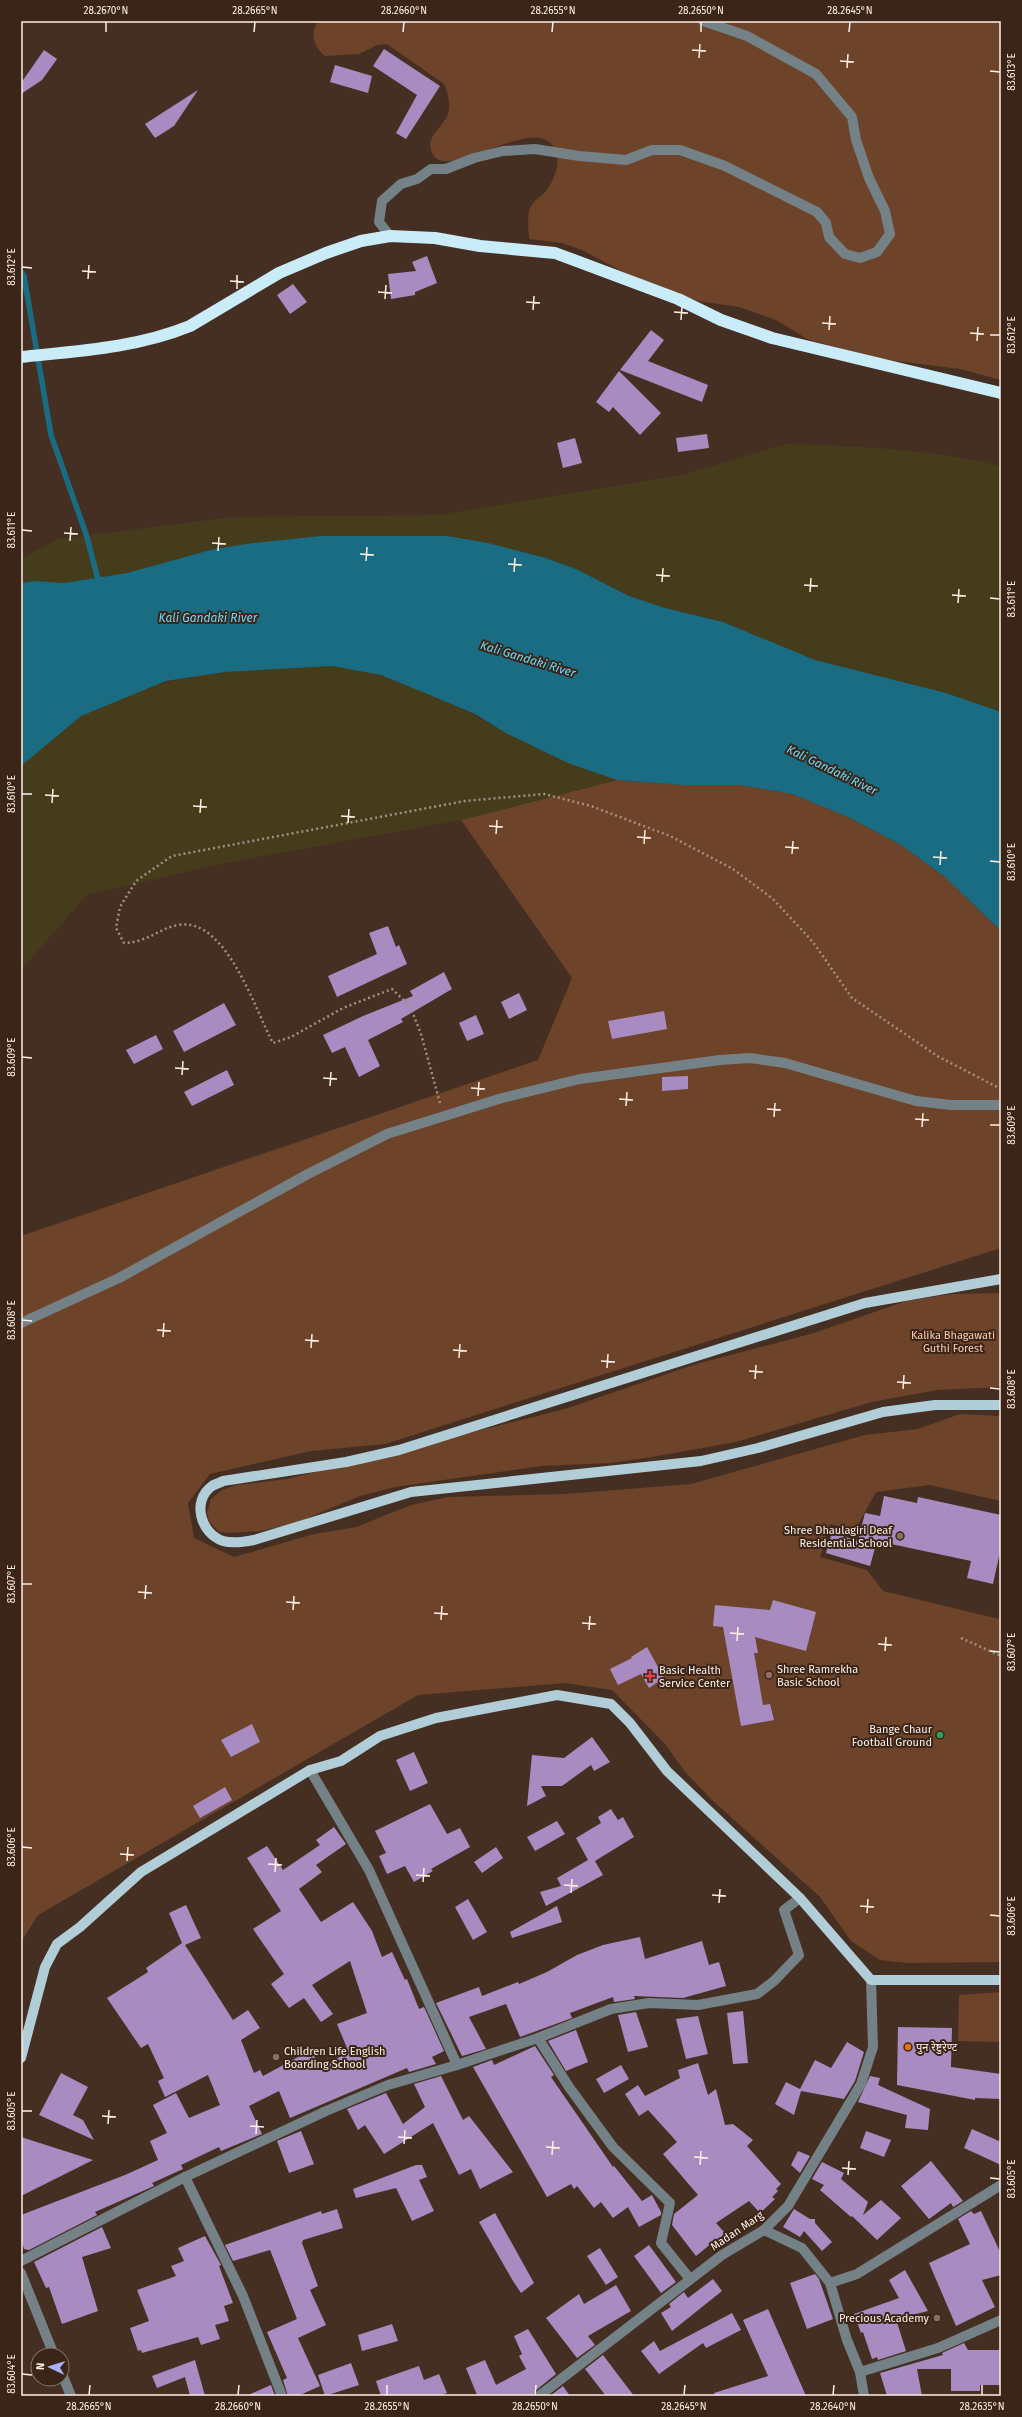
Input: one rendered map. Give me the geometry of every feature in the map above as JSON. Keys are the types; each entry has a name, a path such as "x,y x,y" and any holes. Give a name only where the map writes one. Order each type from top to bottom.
{"highway":[{"path":"21,357 119,346 177,331 190,326 279,273 354,244 390,236 435,238 480,246 555,253 678,299 721,320 772,338 1001,393"}],"main road":[{"path":"1001,1279 865,1303 399,1450 346,1462 223,1481 212,1486 204,1495 201,1507 202,1521 206,1531 213,1536 224,1541 238,1542 261,1538 411,1492 701,1461 758,1448 883,1412 935,1405 1001,1405"},
{"path":"21,2058 44,1967 56,1944 80,1927 141,1872 310,1770 341,1761 380,1736 436,1718 557,1695 611,1704 630,1723 666,1771 800,1898 871,1980 1001,1980"}],"street":[{"path":"390,236 379,222 382,201 401,184 417,179 430,169 446,169 474,158 504,151 535,149 579,156 626,160 652,150 680,150 725,166 817,212 826,223 829,237 845,254 860,258 877,252 890,234 885,211 869,178 856,140 852,117 816,74 747,36 704,21"},
{"path":"21,1323 118,1278 308,1174 387,1134 502,1098 580,1079 720,1060 750,1058 784,1063 916,1101 951,1105 1001,1105"},
{"path":"310,1770 369,1870 457,2065"},
{"path":"21,2261 185,2177 326,2111 388,2085 457,2065 538,2038 611,2010 649,2003 698,2005 757,1994 774,1981 799,1955 784,1910 800,1898"},
{"name":"Madan Marg","path":"539,2396 722,2255 764,2230 788,2206 861,2084 873,2047 871,1980"},
{"path":"538,2038 569,2087 613,2146 670,2203 662,2243 690,2279"},
{"path":"185,2177 243,2296 282,2396"},
{"path":"830,2283 857,2274 1001,2185"},
{"path":"764,2230 802,2248 830,2283 847,2340 860,2372 864,2396"},
{"path":"21,2273 51,2347"},
{"path":"860,2372 938,2348 1001,2320"}],"path":[{"path":"442,1118 439,1098 421,1034 410,1006 392,988 343,1008 291,1037 273,1043 264,1025 254,998 234,965 216,938 200,926 179,925 140,942 124,944 116,928 120,907 136,881 172,856 465,801 544,794 591,806 670,836 733,869 773,899 813,942 852,998 939,1057 1001,1089"},
{"path":"961,1638 1001,1656"}],"green space":[{"path":"318,21 1001,21 1001,380 960,369 880,359 807,339 776,320 739,307 698,301 642,282 582,250 562,243 529,239 529,210 534,201 546,191 556,171 556,150 552,144 546,140 534,138 520,140 503,144 469,156 454,160 442,161 434,156 430,144 434,134 445,119 449,110 449,99 444,84 387,44 377,45 359,54 325,56 315,44 314,40 314,31"},
{"path":"617,780 683,785 740,785 792,794 848,817 901,845 945,877 1001,931 1001,1248 385,1444 311,1451 210,1474 188,1503 194,1538 234,1557 314,1534 356,1527 411,1505 448,1497 565,1494 691,1484 865,1435 918,1429 960,1414 1001,1416 1001,1501 930,1485 876,1492 855,1530 830,1524 820,1557 867,1570 883,1591 999,1619 1001,1603 1001,1962 908,1963 880,1960 851,1941 820,1897 713,1801 686,1773 665,1744 612,1690 565,1683 418,1695 38,1915 21,1942 21,1236 538,1060 572,978 461,820"},
{"name":"Kalika Bhagawati Guthi Forest","path":"1001,1293 1001,1387 937,1390 872,1402 736,1442 646,1458 611,1463 542,1466 395,1487 360,1496 296,1523 261,1531 225,1533 218,1531 209,1521 207,1513 211,1499 222,1490 236,1485 287,1479 565,1409 696,1364 814,1333 906,1301 952,1294"},
{"path":"1001,1992 1001,2042 958,2041 959,1995"}],"sand":[{"path":"786,444 894,449 974,460 1001,466 1001,712 946,693 815,660 723,622 665,608 629,596 576,569 546,558 488,543 447,536 253,543 214,549 127,573 64,583 36,581 21,583 21,559 58,539 233,517 438,515 682,475"},
{"path":"332,666 380,675 413,686 446,701 548,753 617,780 461,820 220,864 87,895 21,970 21,766 50,739 74,720 112,701 142,689 172,681 235,671 267,668"}],"water":[{"name":"Kali Gandaki River","path":"321,536 447,536 488,543 546,558 576,569 629,596 665,608 723,622 815,660 946,693 1001,712 1001,931 945,877 901,845 848,817 792,794 740,785 683,785 617,780 568,763 506,733 475,714 381,675 332,666 225,672 166,681 81,716 21,766 21,583 36,581 64,583 127,573 214,549 253,543"}],"building":[{"path":"384,49 440,86 406,139 396,133 417,95 373,66"},
{"path":"44,50 57,59 42,80 21,94 21,83"},
{"path":"335,65 372,76 368,93 330,82"},
{"path":"198,90 174,126 155,138 145,124"},
{"path":"427,256 437,283 415,292 415,295 391,299 388,274 416,271 412,262"},
{"path":"293,284 307,302 290,314 277,295"},
{"path":"651,330 664,340 648,361 708,385 702,402 620,370"},
{"path":"619,371 661,413 640,435 613,407 609,412 596,402"},
{"path":"707,434 709,448 678,452 676,438"},
{"path":"575,438 582,463 563,468 557,443"},
{"path":"388,926 396,947 399,945 407,964 337,997 328,976 377,954 369,933"},
{"path":"444,972 452,989 401,1019 403,1022 368,1040 380,1066 359,1077 345,1047 332,1053 323,1035 363,1016 413,996 410,991"},
{"path":"519,993 527,1010 509,1019 501,1002"},
{"path":"224,1003 236,1025 184,1052 173,1031"},
{"path":"664,1011 667,1029 612,1039 608,1021"},
{"path":"476,1015 484,1034 467,1041 459,1023"},
{"path":"156,1035 163,1049 134,1064 126,1050"},
{"path":"227,1070 234,1085 192,1106 184,1092"},
{"path":"688,1076 688,1089 662,1091 662,1077"},
{"path":"884,1496 917,1503 918,1497 1001,1515 1001,1547 993,1584 967,1578 971,1561 877,1541 870,1566 826,1553 832,1533 858,1541 865,1513 880,1516"},
{"path":"773,1600 816,1612 806,1651 755,1637 758,1653 754,1653 763,1705 770,1704 774,1720 741,1726 723,1627 713,1626 715,1605 770,1610"},
{"path":"647,1647 664,1678 649,1688 641,1674 618,1685 610,1669 632,1658 631,1657"},
{"path":"252,1724 260,1742 231,1757 221,1740"},
{"path":"592,1737 610,1762 594,1771 591,1765 562,1786 541,1786 546,1796 527,1806 532,1755 564,1758"},
{"path":"414,1752 428,1783 410,1791 396,1760"},
{"path":"225,1787 232,1800 200,1818 193,1806"},
{"path":"430,1804 447,1834 460,1828 470,1847 431,1869 433,1871 414,1882 405,1866 387,1874 379,1856 386,1853 375,1831"},
{"path":"611,1809 618,1820 623,1817 634,1837 595,1861 603,1875 546,1906 540,1892 561,1886 557,1878 588,1860 576,1838 601,1823 598,1817"},
{"path":"557,1821 565,1834 535,1851 527,1837"},
{"path":"334,1827 346,1844 316,1865 322,1872 299,1889 321,1922 353,1902 372,1931 382,1957 392,1952 405,1980 407,1979 419,2009 424,2007 444,2051 432,2057 436,2064 409,2072 407,2068 290,2118 279,2091 249,2106 262,2134 221,2151 219,2147 181,2165 183,2169 152,2183 154,2186 95,2212 97,2215 29,2250 24,2249 21,2239 21,2215 125,2175 158,2160 150,2141 167,2133 153,2105 176,2093 189,2118 220,2105 208,2075 165,2097 158,2081 164,2078 148,2044 141,2048 107,1998 148,1972 146,1968 182,1943 169,1913 186,1905 201,1938 185,1945 233,2020 248,2010 260,2028 241,2040 254,2073 260,2070 263,2076 311,2050 319,2066 349,2053 337,2024 367,2013 350,1961 312,1985 333,2014 321,2022 304,1998 289,2008 271,1984 284,1974 253,1929 281,1911 247,1858 267,1846 283,1870 320,1845 316,1840"},
{"path":"496,1847 503,1858 482,1873 474,1862"},
{"path":"468,1899 487,1932 473,1940 455,1907"},
{"path":"557,1906 562,1922 512,1938 510,1932"},
{"path":"640,1937 645,1959 702,1941 709,1965 719,1962 726,1986 683,1998 634,1996 635,1999 614,2002 613,1997 570,2013 572,2018 520,2037 506,2004 469,2017 486,2049 462,2056 436,2003 479,1987 482,1996 518,1982 519,1984 547,1972 577,1955 603,1945"},
{"path":"743,2011 748,2063 733,2064 727,2013"},
{"path":"636,2012 648,2047 628,2052 618,2015"},
{"path":"698,2016 708,2054 686,2059 676,2019"},
{"path":"898,2027 952,2028 951,2067 1001,2074 1001,2099 975,2098 975,2100 897,2085"},
{"path":"576,2030 588,2062 566,2071 548,2041"},
{"path":"847,2042 864,2052 855,2081 844,2099 801,2091 794,2115 775,2104 786,2082 800,2089 815,2060 831,2068"},
{"path":"535,2046 554,2075 551,2077 613,2167 614,2166 642,2201 652,2195 661,2212 661,2215 639,2227 628,2207 613,2218 601,2202 594,2208 577,2186 574,2189 571,2184 547,2197 473,2067 492,2060 494,2065"},
{"path":"698,2063 708,2095 716,2089 725,2125 733,2124 753,2140 747,2146 781,2184 776,2189 778,2191 772,2197 775,2199 760,2213 749,2201 716,2223 725,2233 713,2245 712,2243 696,2256 672,2225 674,2214 698,2195 663,2154 677,2142 648,2110 639,2116 625,2094 638,2085 645,2096 680,2078 678,2070"},
{"path":"621,2065 629,2079 604,2093 596,2079"},
{"path":"61,2073 88,2087 73,2115 83,2120 94,2140 39,2115"},
{"path":"441,2076 463,2120 469,2116 513,2172 480,2189 471,2169 459,2175 433,2123 384,2154 365,2125 358,2130 347,2109 386,2093 403,2124 425,2107 414,2084"},
{"path":"870,2076 880,2078 878,2085 930,2109 928,2130 905,2128 907,2115 858,2102"},
{"path":"972,2129 1001,2142 1001,2165 964,2148"},
{"path":"301,2131 314,2164 289,2173 277,2141"},
{"path":"866,2131 891,2140 884,2157 860,2148"},
{"path":"21,2137 93,2160 21,2196"},
{"path":"798,2151 810,2156 800,2173 791,2165"},
{"path":"931,2161 963,2201 953,2207 951,2203 929,2219 901,2186"},
{"path":"822,2162 844,2173 841,2179 868,2202 863,2215 881,2200 901,2218 877,2240 852,2216 851,2217 820,2190 824,2185 812,2179"},
{"path":"416,2165 422,2165 427,2177 419,2180 434,2211 412,2221 396,2188 356,2198 353,2189"},
{"path":"337,2209 343,2228 303,2240 302,2243 318,2286 310,2290 326,2325 298,2338 320,2386 298,2396 288,2396 283,2380 287,2378 267,2332 297,2319 270,2250 233,2261 225,2245 321,2211 322,2214"},
{"path":"794,2209 810,2219 815,2219 815,2223 832,2242 822,2251 804,2231 800,2237 783,2227"},
{"path":"971,2211 974,2214 981,2211 1001,2254 1001,2275 982,2280 995,2307 956,2326 929,2263 970,2244 958,2219"},
{"path":"495,2213 534,2283 521,2293 479,2222"},
{"path":"102,2227 111,2248 82,2257 98,2311 62,2324 49,2287 46,2288 34,2262"},
{"path":"205,2236 221,2265 219,2266 233,2303 224,2306 229,2321 215,2325 220,2339 201,2345 198,2337 142,2353 141,2350 138,2351 130,2328 149,2321 137,2290 176,2276 171,2266 184,2261 178,2248"},
{"path":"649,2245 676,2282 661,2293 634,2256"},
{"path":"600,2248 618,2277 606,2285 587,2256"},
{"path":"905,2270 928,2311 896,2319 906,2351 878,2360 877,2357 872,2359 863,2332 861,2333 854,2314 899,2298 889,2280"},
{"path":"815,2274 819,2279 833,2319 807,2329 790,2283"},
{"path":"713,2279 722,2291 672,2331 661,2313 671,2307 669,2304 684,2292 688,2298"},
{"path":"616,2285 631,2311 588,2336 595,2345 577,2358 546,2318 579,2294 584,2304"},
{"path":"768,2309 806,2396 715,2396 714,2393 768,2376 743,2320"},
{"path":"732,2313 741,2330 706,2348 703,2343 659,2374 641,2351 654,2341 660,2351"},
{"path":"392,2324 398,2341 362,2351 358,2335"},
{"path":"528,2329 556,2374 535,2391 533,2396 475,2396 477,2395 466,2368 485,2360 496,2385 526,2369 519,2356 522,2354 514,2336"},
{"path":"964,2343 968,2350 1001,2350 1001,2385 980,2385 980,2391 951,2391 951,2369 917,2369 922,2396 887,2396 880,2373 943,2355 942,2353"},
{"path":"603,2355 634,2396 606,2396 585,2369"},
{"path":"195,2360 205,2396 190,2396 185,2377 157,2388 152,2376"},
{"path":"351,2363 359,2385 325,2396 318,2375"},
{"path":"419,2366 424,2380 439,2374 447,2393 439,2396 381,2396 376,2381"},
{"path":"271,2385 275,2396 246,2396"},
{"path":"563,2386 570,2396 550,2396"}],"waterway":[{"path":"21,272 24,276 51,435 86,534 99,583"}],"place":[{"name":"Shree Dhaulagiri Deaf Residential School","path":"900,1536"},
{"name":"Shree Ramrekha Basic School","path":"769,1675"},
{"name":"Basic Health Service Center","path":"650,1676"},
{"name":"Bange Chaur Football Ground","path":"940,1735"},
{"name":"पुन रेष्टुरेण्ट","path":"908,2047"},
{"name":"Children Life English Boarding School","path":"276,2057"},
{"name":"Precious Academy","path":"937,2318"}]}
